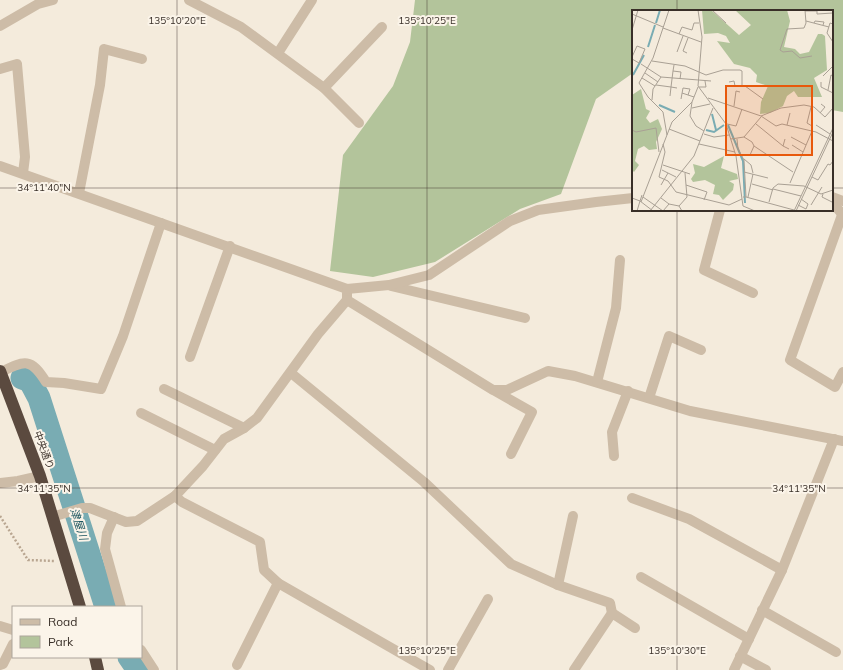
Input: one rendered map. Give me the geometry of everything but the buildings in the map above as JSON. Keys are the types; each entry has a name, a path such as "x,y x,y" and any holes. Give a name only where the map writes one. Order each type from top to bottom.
{"highway":[{"name":"中央通り","path":"0,372 40,476 80,606"},
{"path":"95,658 98,670"}],"street":[{"path":"0,26 38,4 53,0"},
{"path":"189,0 241,27 278,53 324,88 359,123"},
{"path":"278,53 312,0"},
{"path":"324,88 382,27"},
{"path":"78,193 100,85 104,49 142,59"},
{"path":"0,69 17,64 25,157 23,173"},
{"path":"0,166 230,246 347,289 389,285 429,275 510,221 538,210 632,198"},
{"path":"833,197 843,201"},
{"path":"833,206 837,208 843,215 790,360 835,387 843,372"},
{"path":"720,211 704,270 753,293"},
{"path":"0,372 14,366 27,363 32,364 38,369 46,382 64,383 101,389 123,336 161,223"},
{"path":"190,357 230,246"},
{"path":"597,382 616,308 620,260"},
{"path":"389,285 525,318"},
{"path":"52,517 82,508 90,508 126,522 137,521 175,496 203,466 224,439 244,428 257,418 318,334 348,300 347,289"},
{"path":"348,300 493,390 532,412 511,454"},
{"path":"649,398 669,336 701,350"},
{"path":"493,390 507,390 548,371 597,382 690,411 839,440 782,570 734,670"},
{"path":"291,373 424,482 510,564 558,585 610,603 612,614 574,670"},
{"path":"164,389 244,428"},
{"path":"614,456 612,432 628,391"},
{"path":"141,413 215,450"},
{"path":"0,483 40,476"},
{"path":"175,496 182,502 260,542 264,570 278,583 430,670"},
{"path":"632,498 689,518 782,570"},
{"path":"558,585 573,516"},
{"path":"114,517 107,533 105,550 121,606"},
{"path":"641,577 748,639"},
{"path":"237,664 278,583"},
{"path":"448,670 488,599"},
{"path":"762,610 836,652"},
{"path":"612,614 635,628"},
{"path":"0,626 12,630"},
{"path":"0,665 3,664 12,646"},
{"path":"142,652 154,670"},
{"path":"740,656 766,670"}],"path":[{"path":"0,516 28,560 50,562 65,559"}],"green space":[{"path":"415,0 843,0 843,112 833,110 833,10 632,10 632,74 596,99 561,194 520,209 435,262 373,277 330,271 343,155 393,86 410,42"}],"waterway":[{"name":"津屋川","path":"22,378 30,381 39,398 106,606"},
{"name":"津屋川","path":"130,658 138,670"}]}
